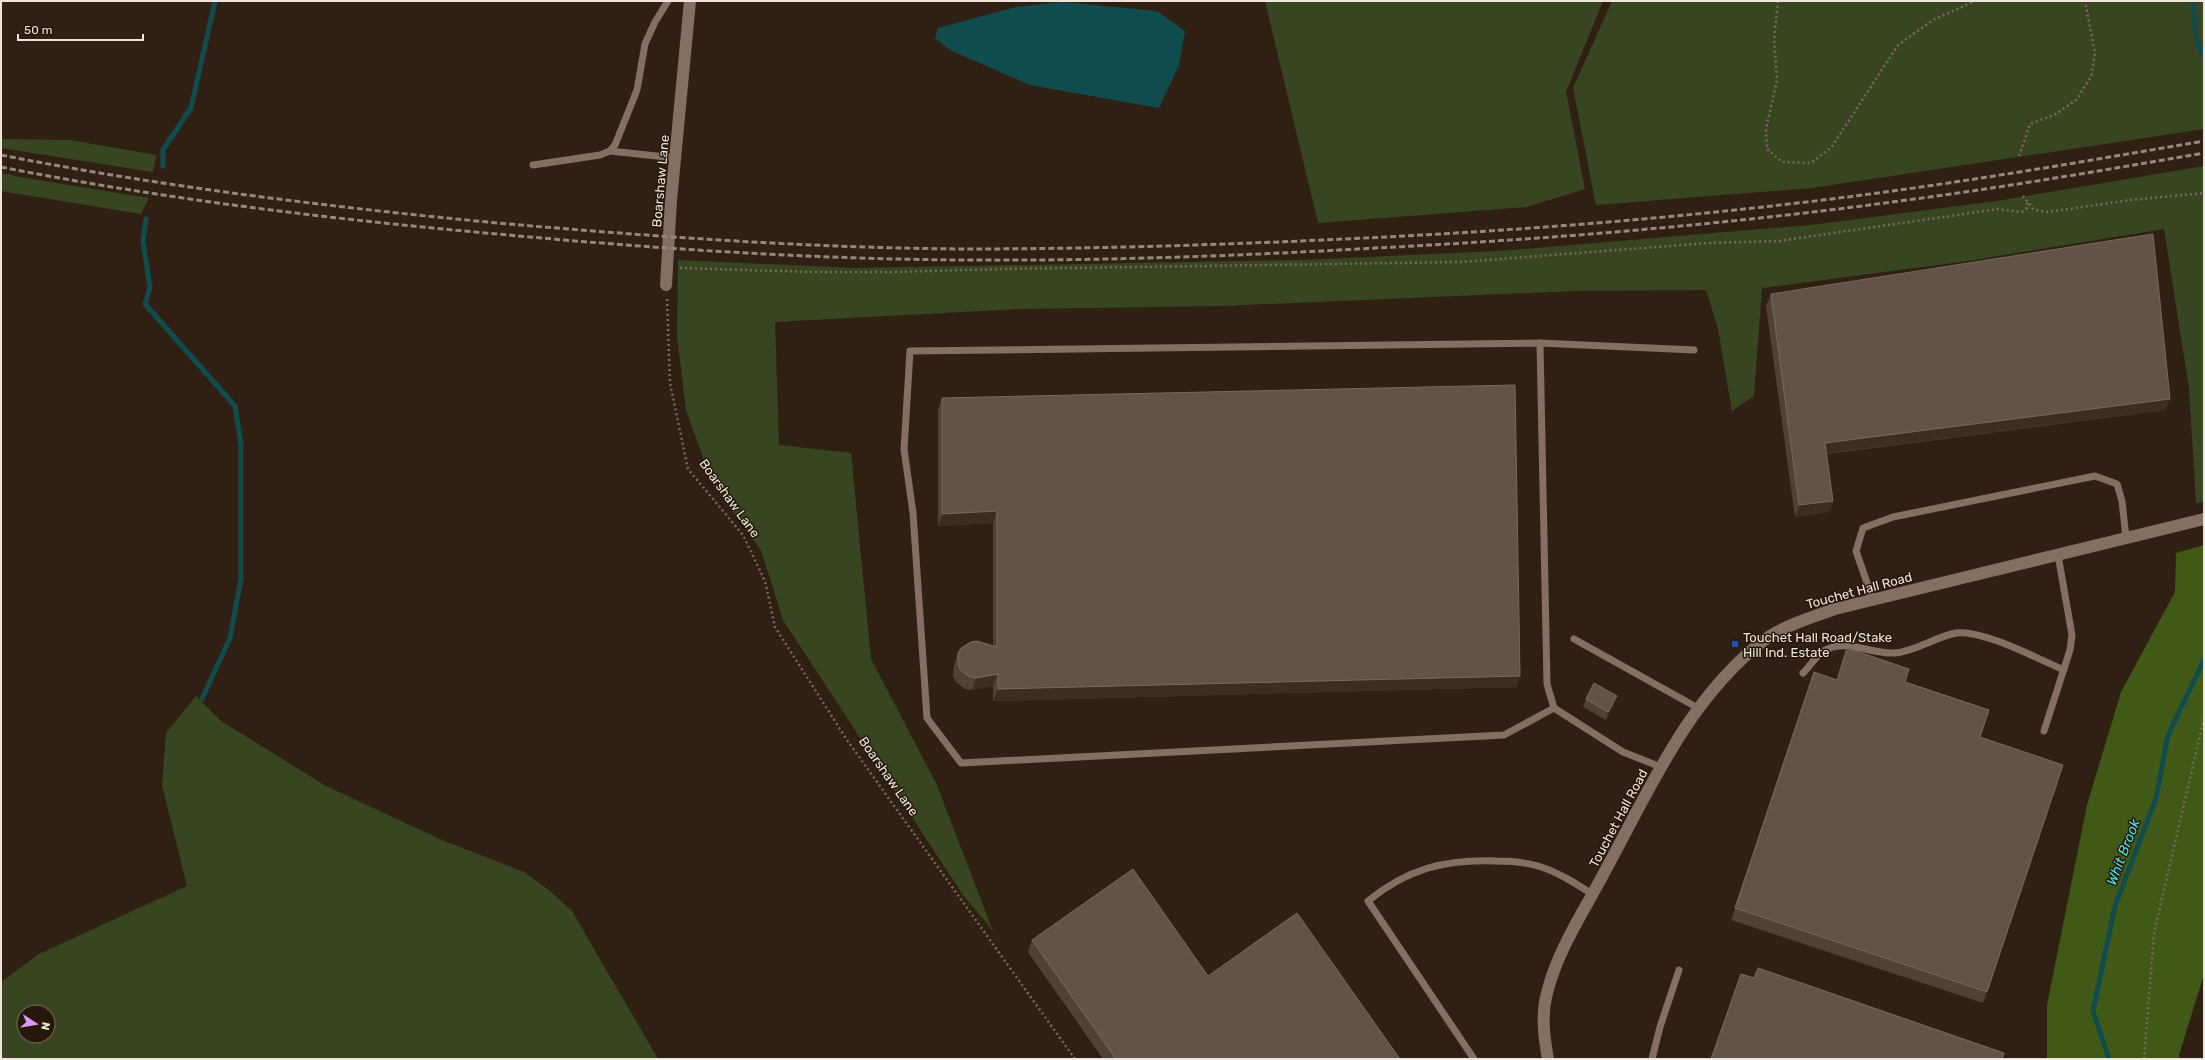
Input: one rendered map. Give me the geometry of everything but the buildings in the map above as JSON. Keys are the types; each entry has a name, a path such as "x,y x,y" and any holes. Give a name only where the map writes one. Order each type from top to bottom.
{"street":[{"name":"Boarshaw Lane","path":"666,285 671,201 690,1"},
{"name":"Touchet Hall Road","path":"1548,1059 1543,1015 1546,994 1563,947 1682,731 1717,685 1764,640 1804,620 1835,609 2204,520"}],"lane":[{"path":"533,165 600,155 610,151 616,145 637,90 645,44 655,22 668,1"},
{"path":"610,151 675,158"},
{"path":"1554,708 1504,735 961,763 927,718 913,513 904,449 910,351 1540,343 1694,350"},
{"path":"1540,343 1547,684 1554,708 1623,752 1661,767"},
{"path":"1873,600 1856,551 1863,528 1893,517 2095,476 2117,484 2122,501 2126,538"},
{"path":"2044,731 2071,644 2072,627 2058,555"},
{"path":"1803,673 1821,653 1834,647 1849,646 1879,652 1895,653 1948,635 1966,633 1985,637 2064,670"},
{"path":"1574,639 1698,708"},
{"path":"1474,1059 1368,901 1387,886 1424,869 1448,862 1477,860 1511,861 1536,866 1560,875 1592,894"},
{"path":"1652,1059 1660,1027 1679,970"}],"path":[{"path":"1778,1 1774,39 1776,80 1766,129 1767,149 1782,162 1811,163 1832,148 1898,45 1933,20 1975,1"},
{"path":"2019,156 2030,124 2056,114 2076,100 2091,77 2096,54 2085,1"},
{"path":"2023,196 2034,210 2048,212 2130,200 2204,193"},
{"path":"667,268 809,272 892,272 1002,268 1461,262 1709,243 1779,241 1998,209 2022,212 2027,208 2027,201"},
{"name":"Boarshaw Lane","path":"666,285 670,383 688,469 743,535 765,581 775,627 847,740 1075,1059"},
{"path":"2144,1059 2154,933 2204,718"}],"green space":[{"path":"1265,1 1603,1 1566,92 1585,189 1527,207 1318,223"},
{"path":"1612,1 2204,1 2204,129 1812,188 1596,205 1573,88"},
{"path":"1,139 70,140 156,155 153,172 1,148"},
{"path":"2204,166 2204,502 2196,503 2189,388 2164,229 1968,261 1762,288 1754,396 1732,411 1718,329 1706,290 1575,291 1220,306 1019,309 775,322 779,445 851,453 871,659 936,783 993,931 963,895 783,620 761,550 713,485 686,410 677,336 678,260 855,268 1303,260 1499,251 1811,225 1997,201"},
{"path":"1,173 149,198 141,214 1,191"},
{"path":"2204,545 2204,974 2179,1055 2180,1059 2047,1059 2047,1005 2087,805 2121,692 2175,592 2176,553"},
{"path":"196,696 221,721 326,786 442,840 524,872 550,891 572,911 658,1059 1,1059 1,982 39,954 187,886 162,785 166,733"}],"water":[{"path":"1062,2 1157,11 1185,31 1179,65 1159,108 1030,85 950,50 935,38 938,28 1016,7"}],"waterway":[{"path":"163,166 163,150 191,108 215,1"},
{"name":"Whit Brook","path":"2193,1 2196,39 2204,56"},
{"path":"146,219 143,241 150,287 145,304 235,406 241,444 241,579 230,638 202,699"},
{"name":"Whit Brook","path":"2109,1059 2093,1011 2115,906 2156,798 2168,735 2204,660"}],"railway":[{"path":"1,155 64,167 254,196 508,224 793,244 907,248 1017,249 1175,246 1333,240 1517,229 1647,219 1842,198 1907,189 2204,141"},
{"path":"1,167 64,179 254,208 381,223 508,235 679,249 850,258 1015,260 1118,259 1272,253 1508,240 1642,230 1841,209 1944,195 2204,153"}],"place":[{"name":"Touchet Hall Road/Stake Hill Ind. Estate","path":"1735,644"}]}
